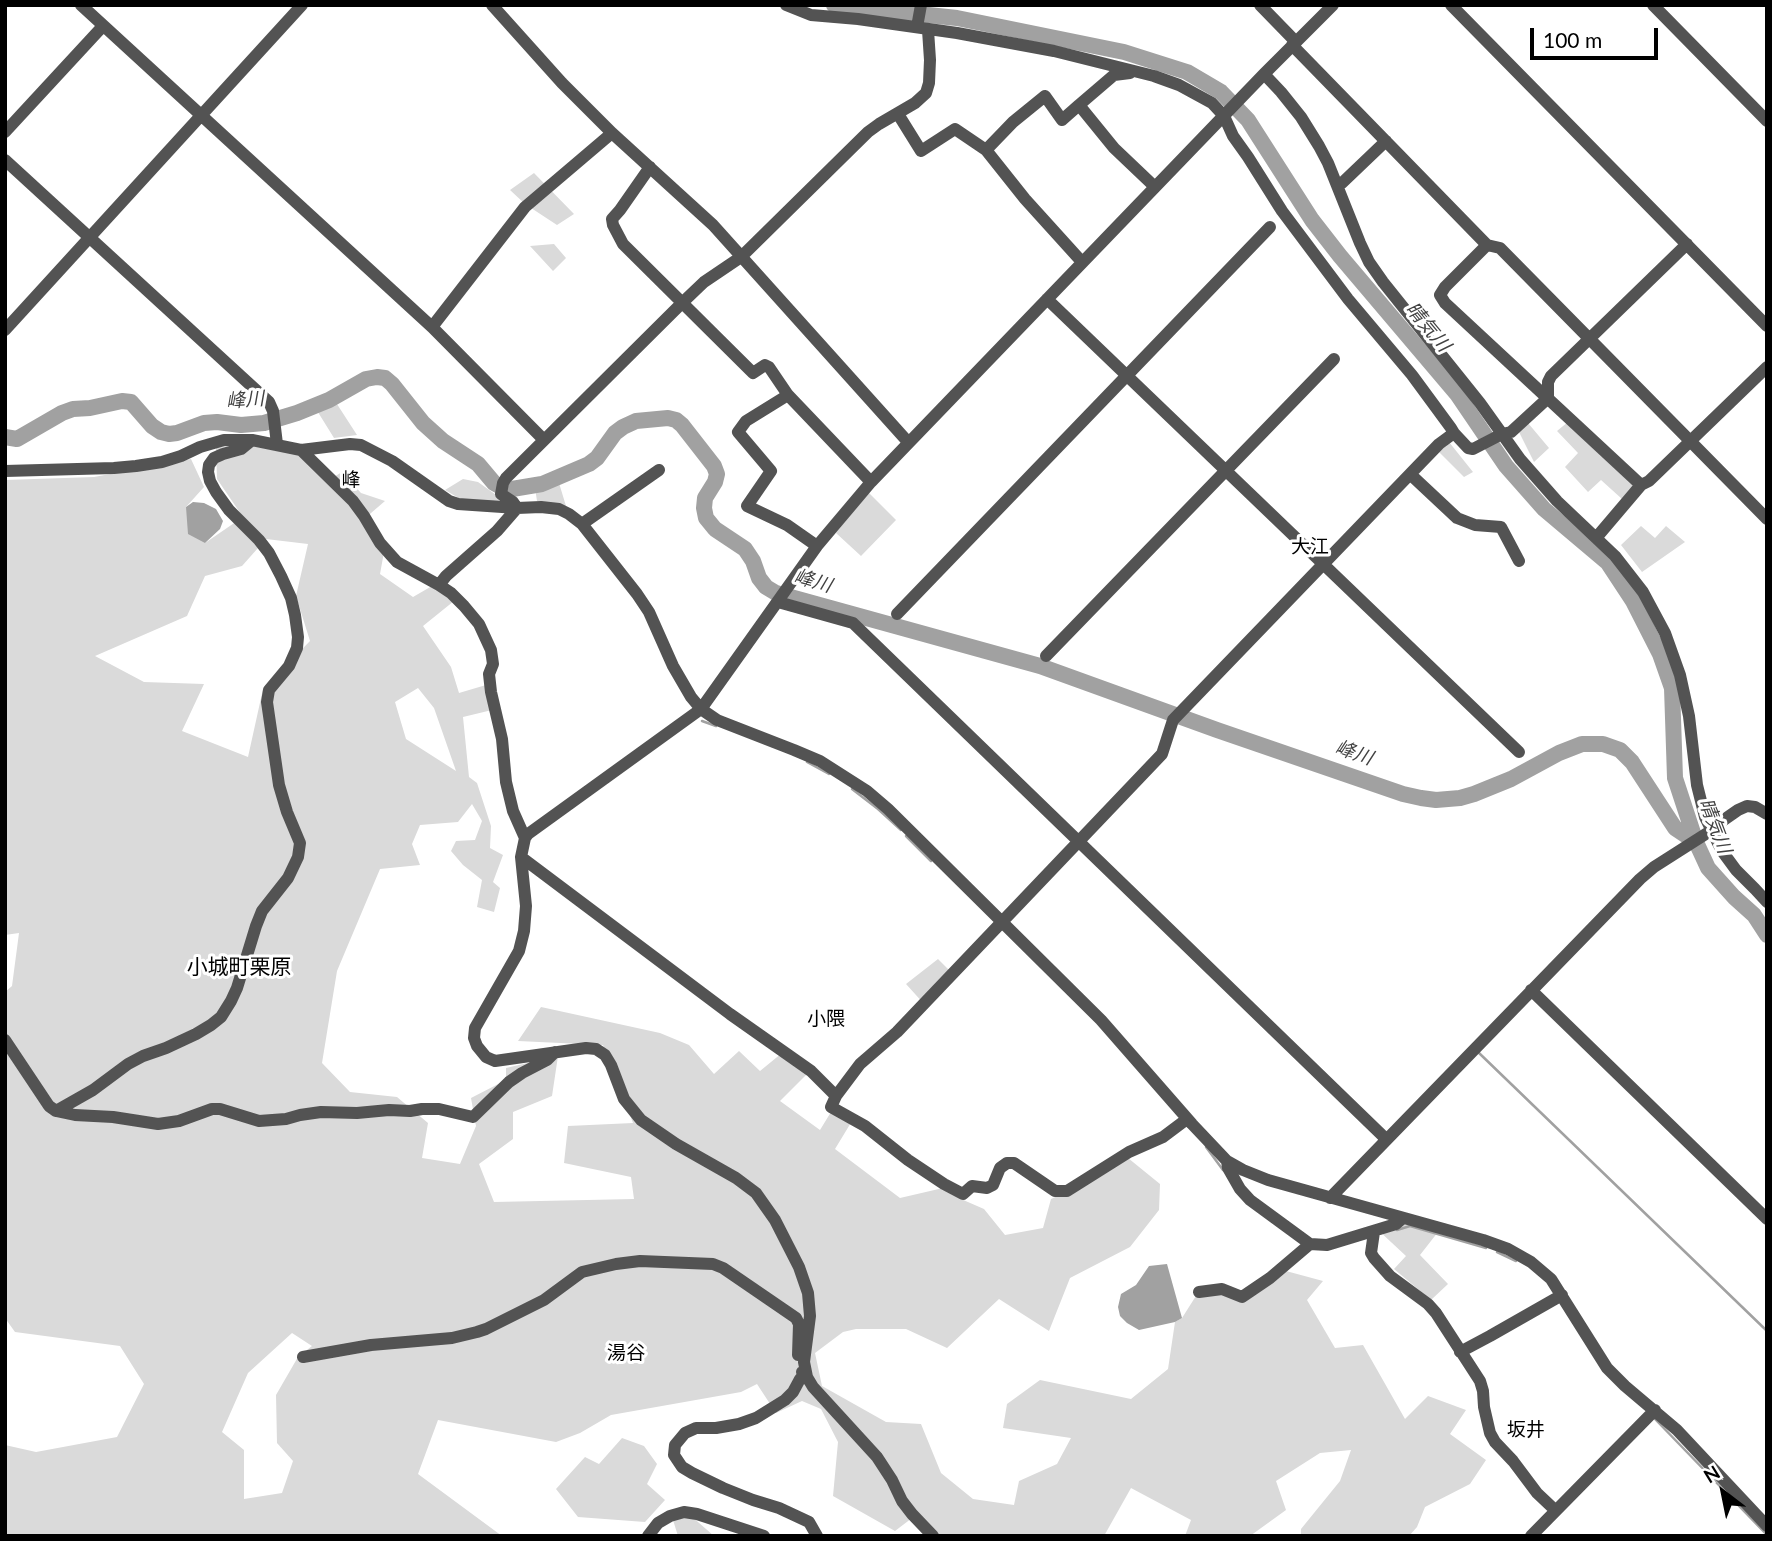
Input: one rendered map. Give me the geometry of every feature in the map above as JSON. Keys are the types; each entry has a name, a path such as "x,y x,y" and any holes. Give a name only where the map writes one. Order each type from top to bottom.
{"street":[{"path":"80,5 432,327 544,440"},
{"path":"5,330 302,5"},
{"path":"492,5 562,83 612,133 713,225 908,442"},
{"path":"786,5 811,15 921,27 1042,49 1179,85 1212,103 1224,116 1233,136 1282,211 1348,299 1412,375 1468,448 1473,449 1511,432 1548,398 1548,382 1551,376 1686,244"},
{"path":"517,508 502,488 544,440 704,282 741,257 868,132 915,103 926,93 930,60 921,27 921,5"},
{"path":"1260,5 1487,245 1500,248 1767,519"},
{"path":"524,838 701,709 817,547 871,482 1333,5"},
{"path":"1451,5 1767,326"},
{"path":"1653,5 1767,121"},
{"path":"5,132 103,26"},
{"path":"986,150 1013,122 1045,96 1062,120 1114,75 1136,72"},
{"path":"1264,74 1301,117 1319,146 1369,262 1480,404 1500,436 1557,501 1631,575 1655,611 1684,689 1697,785 1709,831 1735,870 1767,902"},
{"path":"1079,105 1114,148 1155,187"},
{"path":"898,114 921,150 955,129 986,150 1082,262"},
{"path":"432,327 525,207 612,133"},
{"path":"1337,185 1386,141"},
{"path":"5,160 269,402 273,411 277,444"},
{"path":"650,167 612,219 612,225 623,244 752,373 765,365 769,367 788,395 871,482"},
{"path":"897,614 1270,227"},
{"path":"1487,245 1445,286 1440,295 1445,303 1641,485"},
{"path":"1047,299 1519,752"},
{"path":"1046,656 1334,359"},
{"path":"1596,538 1641,485 1649,481 1692,441 1767,367"},
{"path":"788,395 746,421 738,432 771,471 747,506 787,525 817,547"},
{"path":"1188,1119 1163,1137 1129,1152 1067,1192 1055,1191 1014,1163 1007,1163 1000,1168 993,1185 987,1188 972,1186 963,1194 908,1160 865,1126 831,1107 860,1064 897,1032 1163,754 1173,720 1184,708 1439,444 1454,433"},
{"path":"5,471 136,466 162,462 224,440 252,440 301,450 350,444 361,445 392,461 449,501 466,505 541,507 559,509 569,514 582,524 637,594 649,612 673,666 701,709 718,720 820,761 867,791 888,809 1101,1020 1227,1161 1268,1180 1483,1240 1508,1249 1531,1262 1544,1271 1562,1295 1607,1368 1676,1430 1767,1526"},
{"path":"56,1111 93,1090 128,1064 196,1034 221,1017 237,988 262,911 288,878 300,850 298,835 279,785 267,702 269,690 289,666 297,648 298,637 291,598 269,553 229,510 216,492 208,472 214,458 241,449 252,440"},
{"path":"301,450 353,501 380,543 397,562 451,593 472,614 491,650 491,692 502,739 506,782 513,811 524,838 521,857 526,906 519,951 475,1028 474,1038 480,1052 495,1060 596,1049 606,1055 624,1099 641,1120 676,1144 747,1185 763,1201 775,1220 799,1267 808,1293 810,1316 804,1362 807,1377"},
{"path":"582,524 659,470"},
{"path":"1410,474 1457,518 1475,525 1501,527 1519,561"},
{"path":"439,585 497,531 517,508"},
{"path":"778,602 853,623 1386,1139"},
{"path":"1330,1198 1640,879 1738,810 1747,806 1755,807 1767,814"},
{"path":"521,857 811,1071 836,1096"},
{"path":"1531,990 1767,1219"},
{"path":"5,1040 49,1106 56,1111 158,1124 179,1121 219,1109 259,1121 321,1112 410,1111 422,1108 473,1117 509,1082 547,1060 555,1052"},
{"path":"1227,1161 1240,1189 1250,1200 1310,1244 1327,1245 1374,1232 1396,1224 1403,1218"},
{"path":"1374,1232 1371,1253 1374,1258 1390,1276 1436,1313 1480,1381 1490,1433 1495,1442 1537,1493 1555,1510"},
{"path":"1199,1292 1222,1289 1242,1297 1270,1278 1310,1244"},
{"path":"303,1357 371,1345 452,1338 477,1332 544,1300 582,1272 615,1264 640,1261 713,1264 723,1268 796,1318 799,1324 798,1367 877,1457 902,1501 933,1536"},
{"path":"1460,1352 1562,1295"},
{"path":"807,1377 800,1379 785,1400 756,1418 716,1428 696,1428 685,1433 675,1445 674,1455 682,1467 692,1473 809,1522 817,1536"},
{"path":"1531,1536 1655,1410"},
{"path":"648,1536 658,1523 684,1511 764,1536"}],"shaded area":[{"path":"534,173 574,214 557,225 525,204 510,190"},
{"path":"554,244 566,258 553,271 530,246"},
{"path":"335,401 357,435 334,438 316,409"},
{"path":"1574,417 1641,480 1622,499 1601,480 1588,492 1565,467 1578,453 1557,431"},
{"path":"1528,423 1549,448 1534,462 1519,432"},
{"path":"256,442 300,454 329,480 342,472 361,493 385,501 364,519 384,552 380,574 413,597 432,586 454,601 423,626 451,667 459,693 486,685 492,710 463,717 469,777 477,783 491,826 490,848 503,855 493,882 500,888 494,912 477,907 482,880 451,851 456,841 475,840 482,821 472,804 458,822 420,825 412,844 420,865 380,869 337,971 322,1063 350,1092 397,1097 428,1123 422,1158 460,1164 476,1126 471,1098 506,1080 506,1068 558,1056 552,1096 513,1112 513,1139 479,1164 494,1202 634,1199 631,1177 564,1163 568,1126 633,1123 603,1045 518,1041 541,1007 660,1033 689,1045 714,1074 739,1051 760,1071 782,1053 808,1073 780,1101 820,1130 831,1112 852,1121 835,1149 900,1198 943,1188 984,1209 1005,1235 1043,1228 1051,1199 1085,1184 1128,1158 1160,1184 1159,1210 1130,1247 1070,1278 1049,1331 999,1299 947,1348 906,1329 856,1329 843,1332 815,1353 822,1386 886,1422 921,1424 941,1473 973,1499 1014,1505 1019,1481 1057,1464 1071,1438 1003,1428 1007,1404 1040,1380 1131,1399 1168,1369 1175,1322 1182,1318 1201,1288 1247,1297 1286,1271 1323,1281 1307,1300 1335,1348 1363,1345 1405,1419 1428,1396 1466,1410 1450,1434 1486,1460 1470,1484 1425,1507 1417,1527 1409,1536 1301,1536 1301,1529 1340,1481 1351,1450 1320,1453 1276,1481 1286,1510 1250,1536 1185,1536 1191,1520 1131,1488 1104,1536 937,1536 916,1515 895,1531 833,1496 838,1442 821,1409 802,1401 776,1413 757,1384 741,1392 611,1415 580,1433 556,1442 438,1420 418,1474 502,1536 5,1536 5,1445 36,1452 117,1437 144,1384 120,1346 15,1332 5,1318 5,992 12,986 19,933 5,935 5,480 94,477 191,459 204,487 186,507 205,543 243,517 217,479 216,447","holes":["266,539 308,544 296,596 310,641 263,689 248,757 182,731 204,684 144,682 95,656 187,616 205,576 242,566","418,688 434,708 456,771 406,739 395,702","292,1333 312,1346 298,1357 276,1395 277,1443 293,1461 282,1493 244,1499 244,1450 222,1432 248,1373"]},
{"path":"1449,442 1473,472 1464,477 1437,450"},
{"path":"463,479 478,482 506,502 462,500 445,490"},
{"path":"559,483 566,506 537,501 535,488"},
{"path":"868,492 896,520 861,556 836,533"},
{"path":"193,502 204,503 216,509 223,521 220,529 205,543 188,534 186,507"},
{"path":"1641,526 1655,538 1666,526 1685,542 1642,572 1621,545"},
{"path":"938,959 953,974 925,1005 906,984"},
{"path":"1398,1220 1438,1232 1420,1255 1448,1284 1431,1300 1394,1269 1406,1256 1377,1229"},
{"path":"1167,1264 1182,1318 1139,1330 1120,1316 1118,1307 1121,1294 1136,1285 1149,1266"},
{"path":"622,1438 644,1446 657,1464 647,1484 665,1500 645,1522 578,1517 556,1489 585,1457 599,1464"},
{"path":"690,1515 714,1536 678,1536 673,1520"}],"waterway":[{"name":"晴気川","path":"834,5 957,18 1124,52 1187,72 1221,92 1248,120 1312,220 1457,394 1506,466 1544,509 1608,563 1633,601 1660,654 1672,688 1675,778 1696,842 1708,868 1754,915 1767,935"},
{"name":"峰川","path":"5,437 17,439 73,409 122,401 131,402 152,426 169,434 204,423 264,423 329,400 366,379 377,377 385,378 392,384 423,423 443,441 478,464 494,483 512,489 542,484 589,464 597,458 615,433 636,421 668,418 682,425 714,466 717,474 705,498 706,518 715,529 745,549 759,578 766,587 776,593 1040,666 1217,730 1421,798 1436,800 1474,794 1582,744 1603,744 1620,750 1632,762 1675,828 1696,842"},
{"path":"702,721 716,726"},
{"path":"807,762 829,774"},
{"path":"852,789 901,830"},
{"path":"906,836 931,861"},
{"path":"1479,1053 1767,1331"},
{"path":"1206,1147 1223,1170"},
{"path":"1397,1230 1410,1226 1486,1248"},
{"path":"1497,1252 1516,1261"},
{"path":"1655,1419 1767,1535"}],"district":[{"name":"峰","path":"351,480"},
{"name":"大江","path":"1310,547"},
{"name":"小城町栗原","path":"239,967"},
{"name":"小隈","path":"826,1019"},
{"name":"湯谷","path":"626,1353"},
{"name":"坂井","path":"1526,1430"}]}
